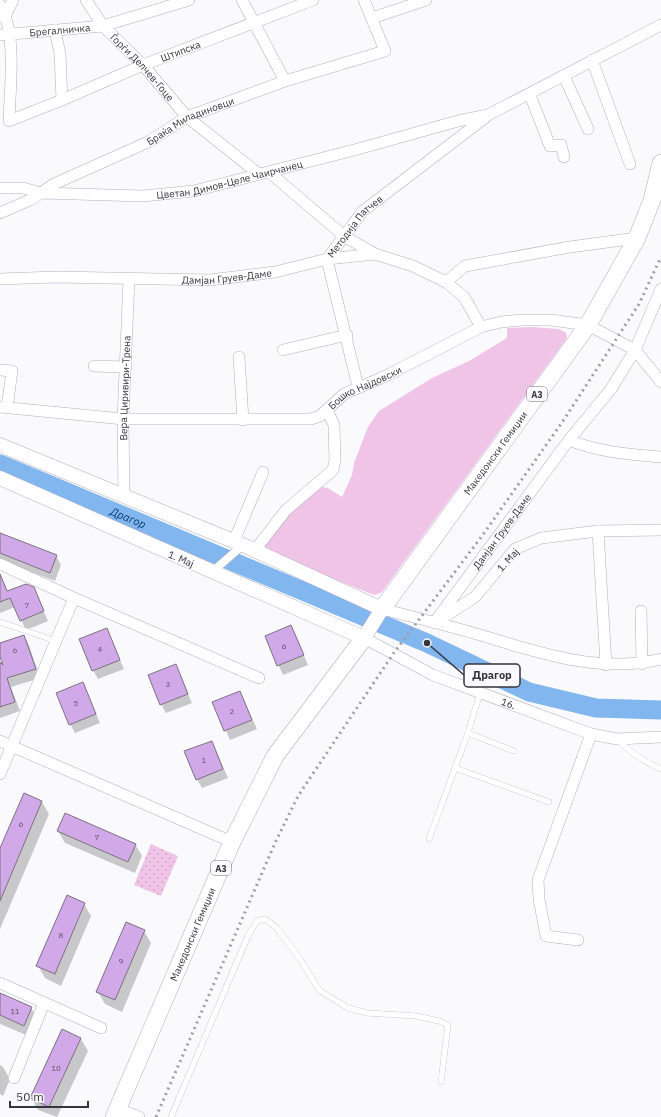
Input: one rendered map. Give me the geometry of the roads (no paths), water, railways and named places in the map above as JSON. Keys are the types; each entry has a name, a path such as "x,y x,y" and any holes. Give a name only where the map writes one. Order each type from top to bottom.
{"main road":[{"name":"Македонски Гемиџии","path":"382,609 588,325 637,238 652,200 661,162"},
{"name":"Македонски Гемиџии","path":"115,1113 232,842 275,756 364,638"}],"street":[{"path":"5,35 2,13 13,0"},
{"name":"Ѓорѓи Делчев-Гоце","path":"86,0 103,26 143,65 187,117 264,173 344,236 375,254"},
{"name":"Брегалничка","path":"5,35 103,26 189,0"},
{"path":"242,0 256,23 285,81"},
{"name":"Штипска","path":"5,35 9,121 143,65 313,0"},
{"path":"364,0 372,18 426,0"},
{"name":"Браќа Миладиновци","path":"40,193 54,184 148,142 187,117 285,81 385,51 372,18"},
{"name":"Цветан Димов-Целе Чаирчанец","path":"40,193 143,196 194,191 458,121 488,115 530,95 592,60 661,25"},
{"path":"55,30 60,54 62,100"},
{"path":"592,60 630,164"},
{"path":"564,76 588,129"},
{"path":"530,95 550,146 562,145 564,157"},
{"name":"Методија Патчев","path":"358,387 347,335 327,259 363,211 488,115"},
{"path":"458,121 466,132"},
{"path":"0,188 23,188 40,193"},
{"path":"0,213 30,200 40,193"},
{"path":"446,282 465,266 570,247 637,238"},
{"name":"Дамјан Груев-Даме","path":"0,279 56,277 210,280 275,272 327,259 375,254 413,266 446,282 464,297 481,327"},
{"name":"Вера Циривири-Трена","path":"124,496 123,419 129,279"},
{"name":"Дамјан Груев-Даме","path":"434,623 569,440 611,389 635,350 661,289"},
{"path":"481,327 501,322 527,320 551,320 588,325 635,350 661,382"},
{"name":"Бошко Најдовски","path":"3,407 123,419 303,420 320,416 344,394 388,375 481,327"},
{"path":"283,350 347,335"},
{"path":"239,356 243,420"},
{"path":"648,365 661,366"},
{"path":"94,366 126,367"},
{"path":"0,370 12,371 3,407"},
{"path":"214,570 333,470 335,460 334,425 327,410"},
{"path":"569,440 585,446 616,453 660,457"},
{"path":"0,445 124,496 382,609 551,656 606,665 642,664 661,659"},
{"path":"242,547 263,472"},
{"name":"1. Мај","path":"0,478 214,570 364,638"},
{"name":"1. Мај","path":"434,623 475,597 516,549 541,538 598,531 661,530"},
{"path":"598,531 606,665"},
{"path":"0,564 74,598 259,678"},
{"path":"0,774 74,598"},
{"name":"A3","path":"364,638 382,609"},
{"path":"641,611 642,664"},
{"name":"16.","path":"364,638 433,675 591,734 617,739 661,737"},
{"path":"578,940 546,936 539,899 538,880 591,734"},
{"path":"0,741 232,842"},
{"path":"0,983 100,1028"},
{"path":"14,1078 44,1003"},
{"path":"115,1113 139,1117"}],"lane":[{"path":"0,622 56,641"},
{"path":"429,839 468,733 480,693"},
{"path":"468,733 514,751"},
{"path":"617,739 630,752 646,763 661,769"},
{"path":"455,768 549,802"},
{"path":"171,1117 248,936 257,921 265,919 276,927 300,959 320,992 348,1008 367,1013 416,1016 439,1021 448,1025 442,1082"}],"waterway":[{"name":"Драгор","path":"0,464 427,643 529,692 596,708 661,710"}],"railway":[{"path":"156,1117 275,843 298,796 393,654 482,536 563,421 639,304 661,257"}],"place":[{"name":"Драгор","path":"427,643"}]}
